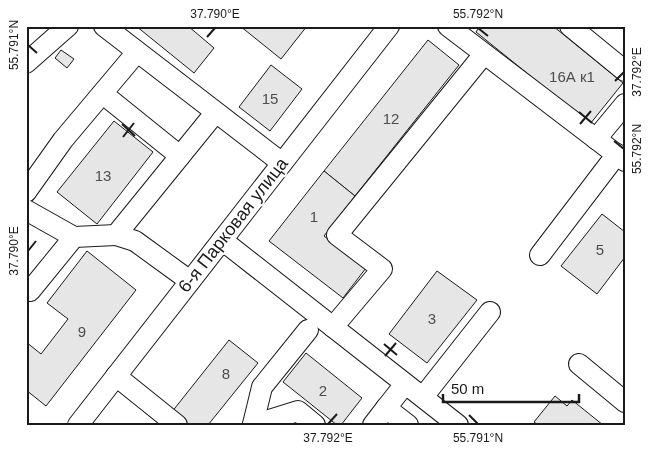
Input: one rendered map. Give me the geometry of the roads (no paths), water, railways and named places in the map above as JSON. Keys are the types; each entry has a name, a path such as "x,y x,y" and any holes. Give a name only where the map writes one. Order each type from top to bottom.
{"street":[{"path":"26,64 68,26"},
{"path":"104,26 282,164"},
{"path":"448,26 621,157 540,255"},
{"name":"6-я Парковая улица","path":"78,425 388,27"},
{"path":"583,30 625,71"},
{"path":"26,192 63,140 137,52"},
{"path":"333,327 382,269 337,235 484,54"},
{"path":"103,94 180,156"},
{"path":"596,139 625,104"},
{"path":"116,235 216,112"},
{"path":"26,210 74,237 116,235 135,241 190,281"},
{"path":"26,288 30,291 74,237"},
{"path":"222,240 458,425"},
{"path":"423,397 490,312"},
{"path":"308,330 262,387 253,424 298,411 315,425"},
{"path":"579,364 625,402"},
{"path":"116,376 177,425"},
{"path":"373,425 405,384"},
{"path":"386,408 408,425"}]}
